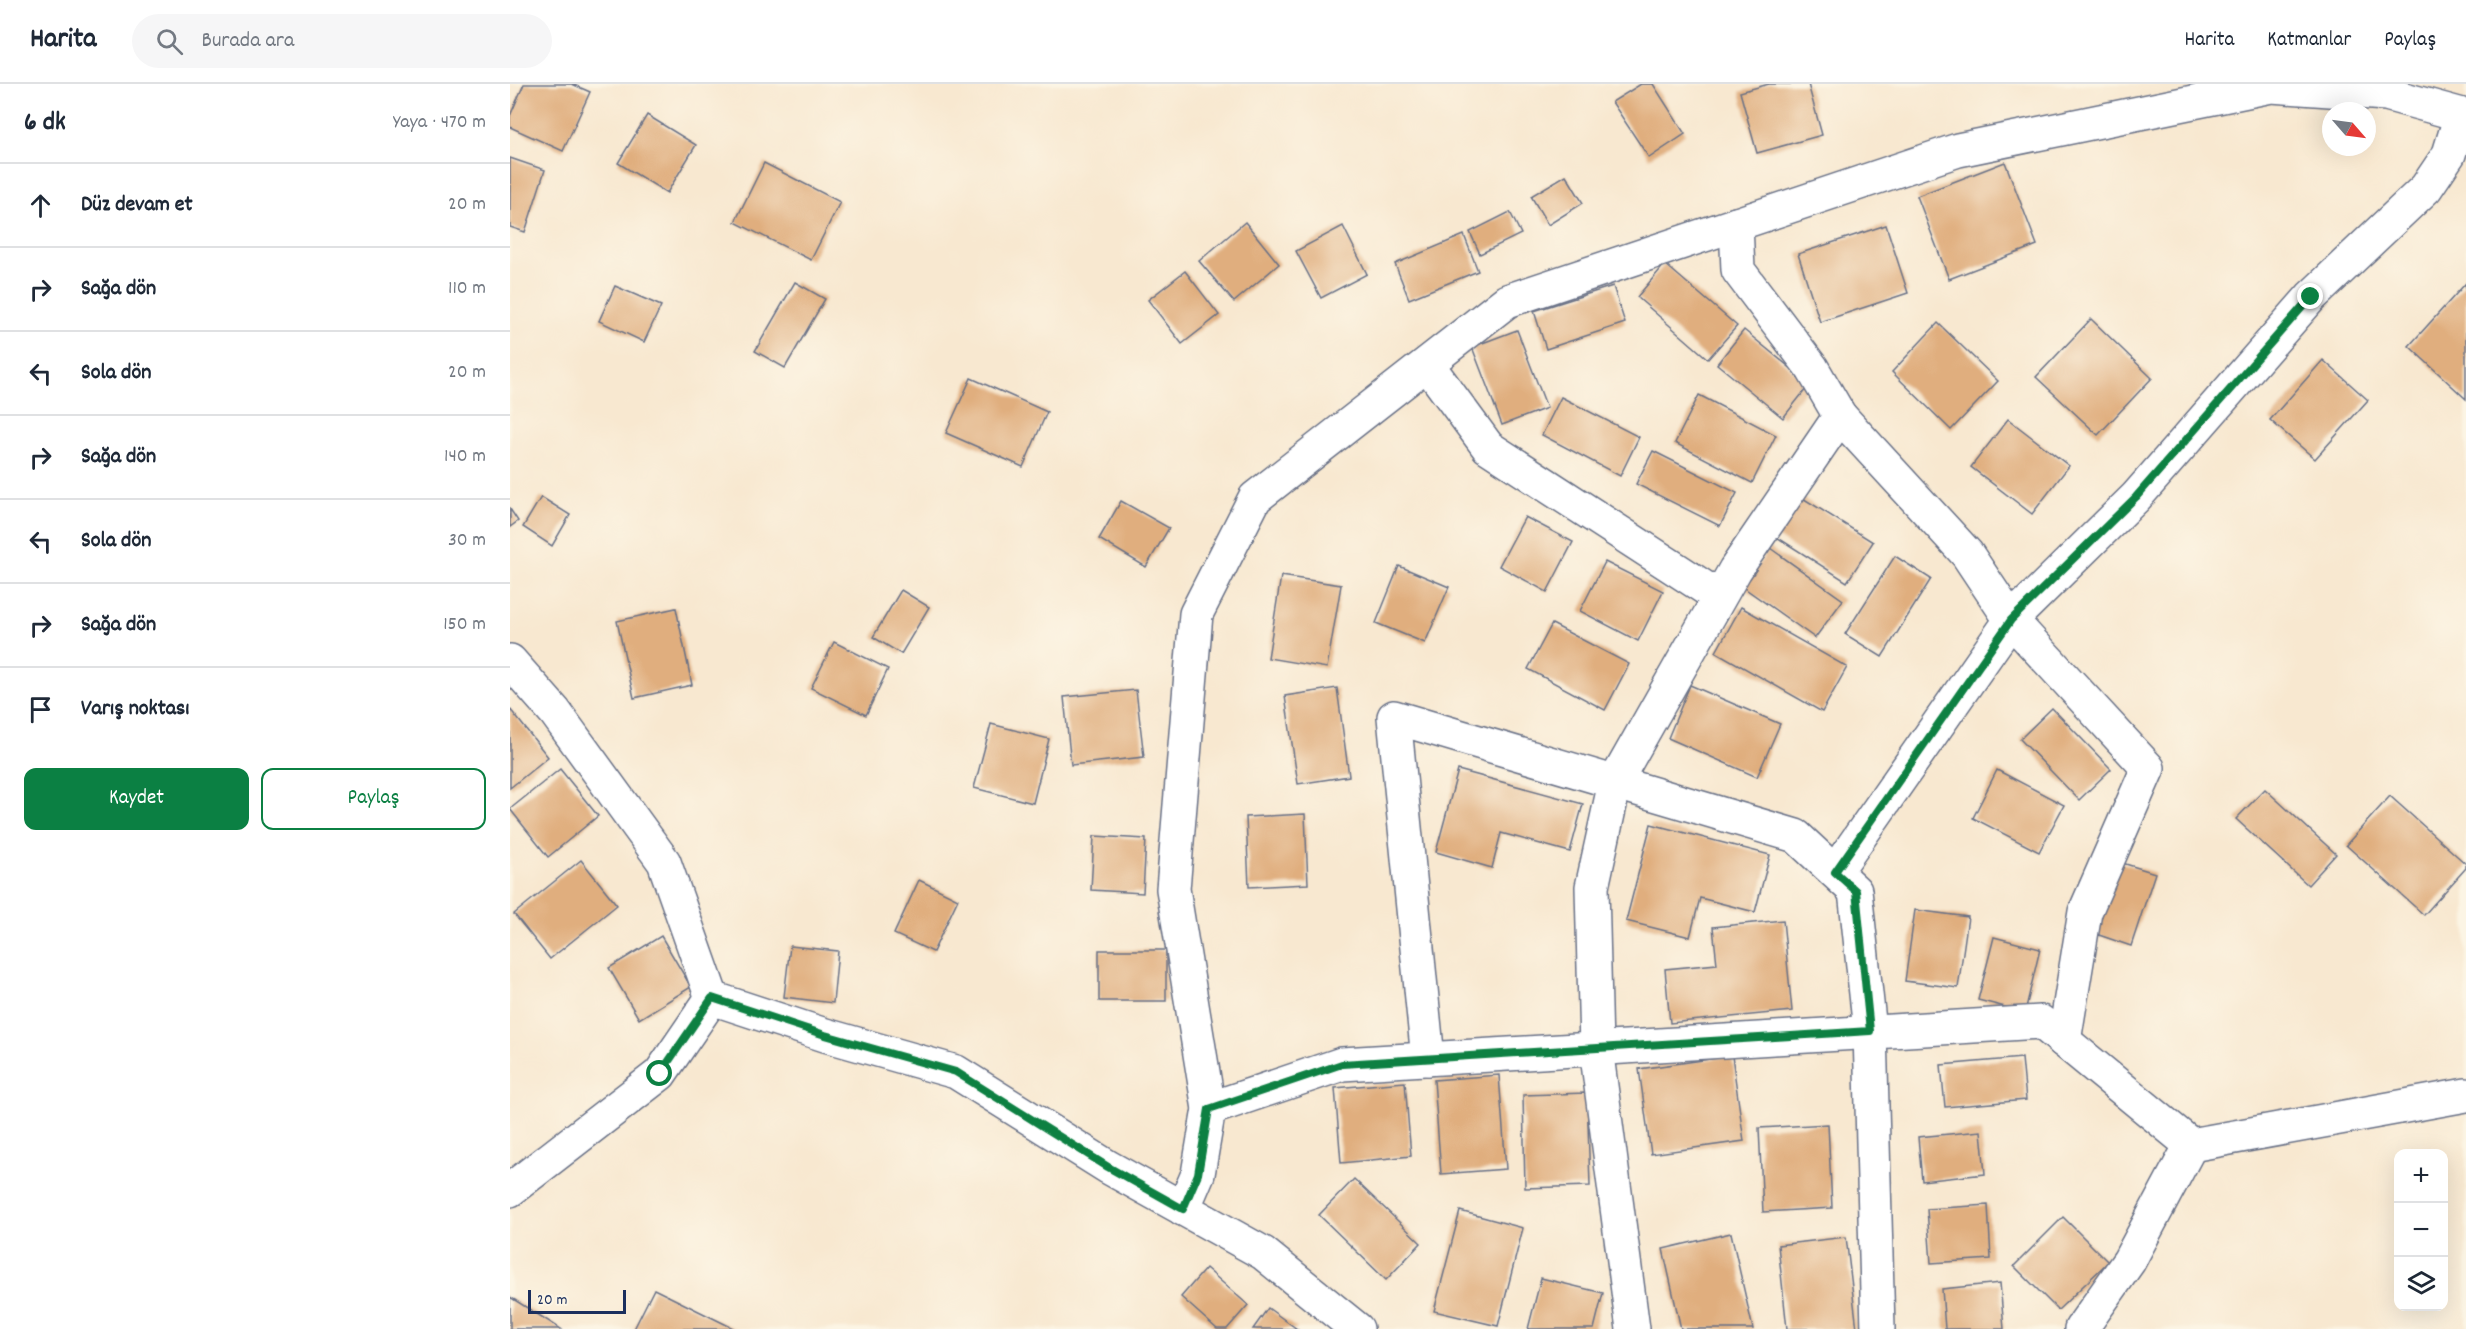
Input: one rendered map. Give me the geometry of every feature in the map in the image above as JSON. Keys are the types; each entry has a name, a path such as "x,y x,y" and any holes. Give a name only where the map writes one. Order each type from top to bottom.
{"street":[{"path":"1183,1209 1198,1174 1209,1109 1173,889 1196,614 1254,498 1507,301 1958,150 2271,86 2379,89 2463,115 2449,154 2426,188 2311,297 2136,497 2011,620 1835,872"},
{"path":"1736,224 1738,270 1812,368 1840,416 1966,554 2011,620 2148,768 2085,912 2064,1041"},
{"path":"1426,363 1488,447 1719,597"},
{"path":"1633,1329 1596,1048 1592,887 1615,782 1735,570 1840,416"},
{"path":"510,661 555,712 664,862 712,998"},
{"path":"1428,1059 1395,717 1796,836 1856,891 1870,1031 1878,1329"},
{"path":"510,1190 660,1074 712,998"},
{"path":"712,998 825,1035 956,1072 1108,1167 1263,1253 1357,1329"},
{"path":"1209,1109 1342,1064 2041,1022 2191,1145 2466,1095"},
{"path":"2087,1325 2129,1261 2191,1145"}],"building":[{"path":"524,84 572,84 590,92 563,151 510,127 510,116"},
{"path":"1641,84 1653,84 1685,134 1649,158 1612,102"},
{"path":"1769,84 1808,84 1822,135 1757,153 1740,92"},
{"path":"647,115 696,145 667,193 618,163"},
{"path":"510,158 545,170 525,232 510,227"},
{"path":"2005,162 2037,245 1949,279 1917,196"},
{"path":"764,163 840,202 811,260 735,222"},
{"path":"1566,175 1583,203 1548,225 1531,196"},
{"path":"1510,212 1521,234 1480,254 1470,232"},
{"path":"1245,222 1279,264 1234,302 1199,261"},
{"path":"1886,225 1908,293 1820,322 1798,254"},
{"path":"1343,226 1367,274 1321,298 1296,251"},
{"path":"1464,235 1478,271 1409,299 1395,264"},
{"path":"1665,264 1737,326 1708,359 1637,297"},
{"path":"1185,271 1219,315 1182,344 1148,300"},
{"path":"795,282 825,299 785,368 755,351"},
{"path":"2466,283 2466,399 2409,346"},
{"path":"615,286 661,306 644,342 599,321"},
{"path":"1613,286 1625,323 1546,349 1534,311"},
{"path":"2091,319 2152,378 2098,435 2036,377"},
{"path":"1938,323 1998,381 1951,430 1892,372"},
{"path":"1517,330 1547,408 1502,425 1472,347"},
{"path":"1744,330 1810,384 1783,418 1717,364"},
{"path":"2323,360 2368,400 2315,459 2270,420"},
{"path":"971,378 1047,412 1023,467 946,433"},
{"path":"1699,395 1776,435 1752,483 1675,443"},
{"path":"1561,397 1639,437 1620,476 1542,435"},
{"path":"2008,419 2069,466 2032,514 1971,467"},
{"path":"1653,451 1737,493 1720,526 1636,484"},
{"path":"541,497 570,515 552,546 523,527"},
{"path":"1801,497 1873,542 1847,582 1775,536"},
{"path":"1121,501 1169,528 1146,567 1099,539"},
{"path":"510,509 518,521 510,527"},
{"path":"1525,517 1573,542 1547,592 1499,566"},
{"path":"1770,548 1843,600 1815,638 1743,587"},
{"path":"1895,556 1931,579 1882,657 1845,634"},
{"path":"1605,562 1663,591 1638,641 1580,611"},
{"path":"1399,566 1449,587 1425,643 1376,623"},
{"path":"1281,576 1341,585 1327,668 1268,658"},
{"path":"901,590 929,607 901,654 873,637"},
{"path":"1741,607 1847,667 1822,712 1716,652"},
{"path":"676,608 692,685 634,698 617,621"},
{"path":"1552,624 1629,664 1605,710 1528,669"},
{"path":"834,642 888,669 866,715 811,688"},
{"path":"1690,685 1780,724 1757,777 1668,738"},
{"path":"1337,688 1349,776 1298,784 1285,696"},
{"path":"1136,690 1144,757 1071,765 1064,697"},
{"path":"2052,708 2111,769 2079,800 2020,739"},
{"path":"510,709 548,757 510,788"},
{"path":"991,724 1049,739 1033,803 974,788"},
{"path":"560,769 598,816 548,857 510,809"},
{"path":"1458,770 1583,804 1570,852 1501,833 1492,868 1436,852"},
{"path":"1997,770 2064,805 2039,852 1973,818"},
{"path":"2265,789 2336,854 2308,885 2236,819"},
{"path":"2390,796 2466,864 2466,868 2424,915 2346,845"},
{"path":"1305,814 1308,884 1249,887 1246,817"},
{"path":"1651,824 1770,855 1755,912 1700,898 1690,937 1626,921"},
{"path":"1094,836 1146,839 1143,893 1091,890"},
{"path":"581,860 617,905 550,959 514,914"},
{"path":"2119,862 2155,873 2131,946 2096,934"},
{"path":"919,880 958,899 933,952 894,934"},
{"path":"1915,910 1968,917 1958,988 1905,981"},
{"path":"1783,920 1792,1011 1670,1023 1665,969 1717,964 1713,927"},
{"path":"661,936 691,987 639,1019 609,968"},
{"path":"1994,937 2040,949 2025,1012 1978,1000"},
{"path":"790,946 838,951 833,1003 784,997"},
{"path":"1099,950 1166,950 1166,1001 1099,1001"},
{"path":"1732,1056 1744,1141 1651,1154 1639,1069"},
{"path":"2022,1058 2026,1100 1945,1107 1941,1065"},
{"path":"1499,1075 1506,1169 1441,1174 1434,1080"},
{"path":"1405,1082 1411,1156 1341,1163 1335,1088"},
{"path":"1587,1093 1590,1186 1525,1188 1523,1095"},
{"path":"1828,1124 1832,1208 1763,1212 1759,1128"},
{"path":"1981,1131 1985,1174 1922,1181 1918,1137"},
{"path":"1354,1179 1421,1243 1386,1280 1319,1215"},
{"path":"1988,1205 1991,1259 1931,1263 1927,1209"},
{"path":"1460,1211 1523,1228 1498,1326 1434,1311"},
{"path":"2063,1217 2108,1262 2058,1310 2014,1266"},
{"path":"1731,1233 1753,1329 1681,1329 1663,1249"},
{"path":"1846,1237 1857,1329 1787,1329 1778,1245"},
{"path":"1206,1268 1248,1305 1227,1329 1217,1329 1181,1297"},
{"path":"1541,1278 1603,1293 1594,1329 1528,1329"},
{"path":"2000,1283 2004,1329 1945,1329 1942,1289"},
{"path":"654,1289 735,1329 634,1329"},
{"path":"510,1297 561,1329 510,1329"},
{"path":"1268,1308 1297,1329 1253,1329"}],"route":[{"path":"660,1074 712,998 825,1035 956,1072 1108,1167 1183,1209 1198,1174 1209,1109 1342,1064 1870,1031 1856,891 1835,872 2011,620 2136,497 2311,297"}]}
